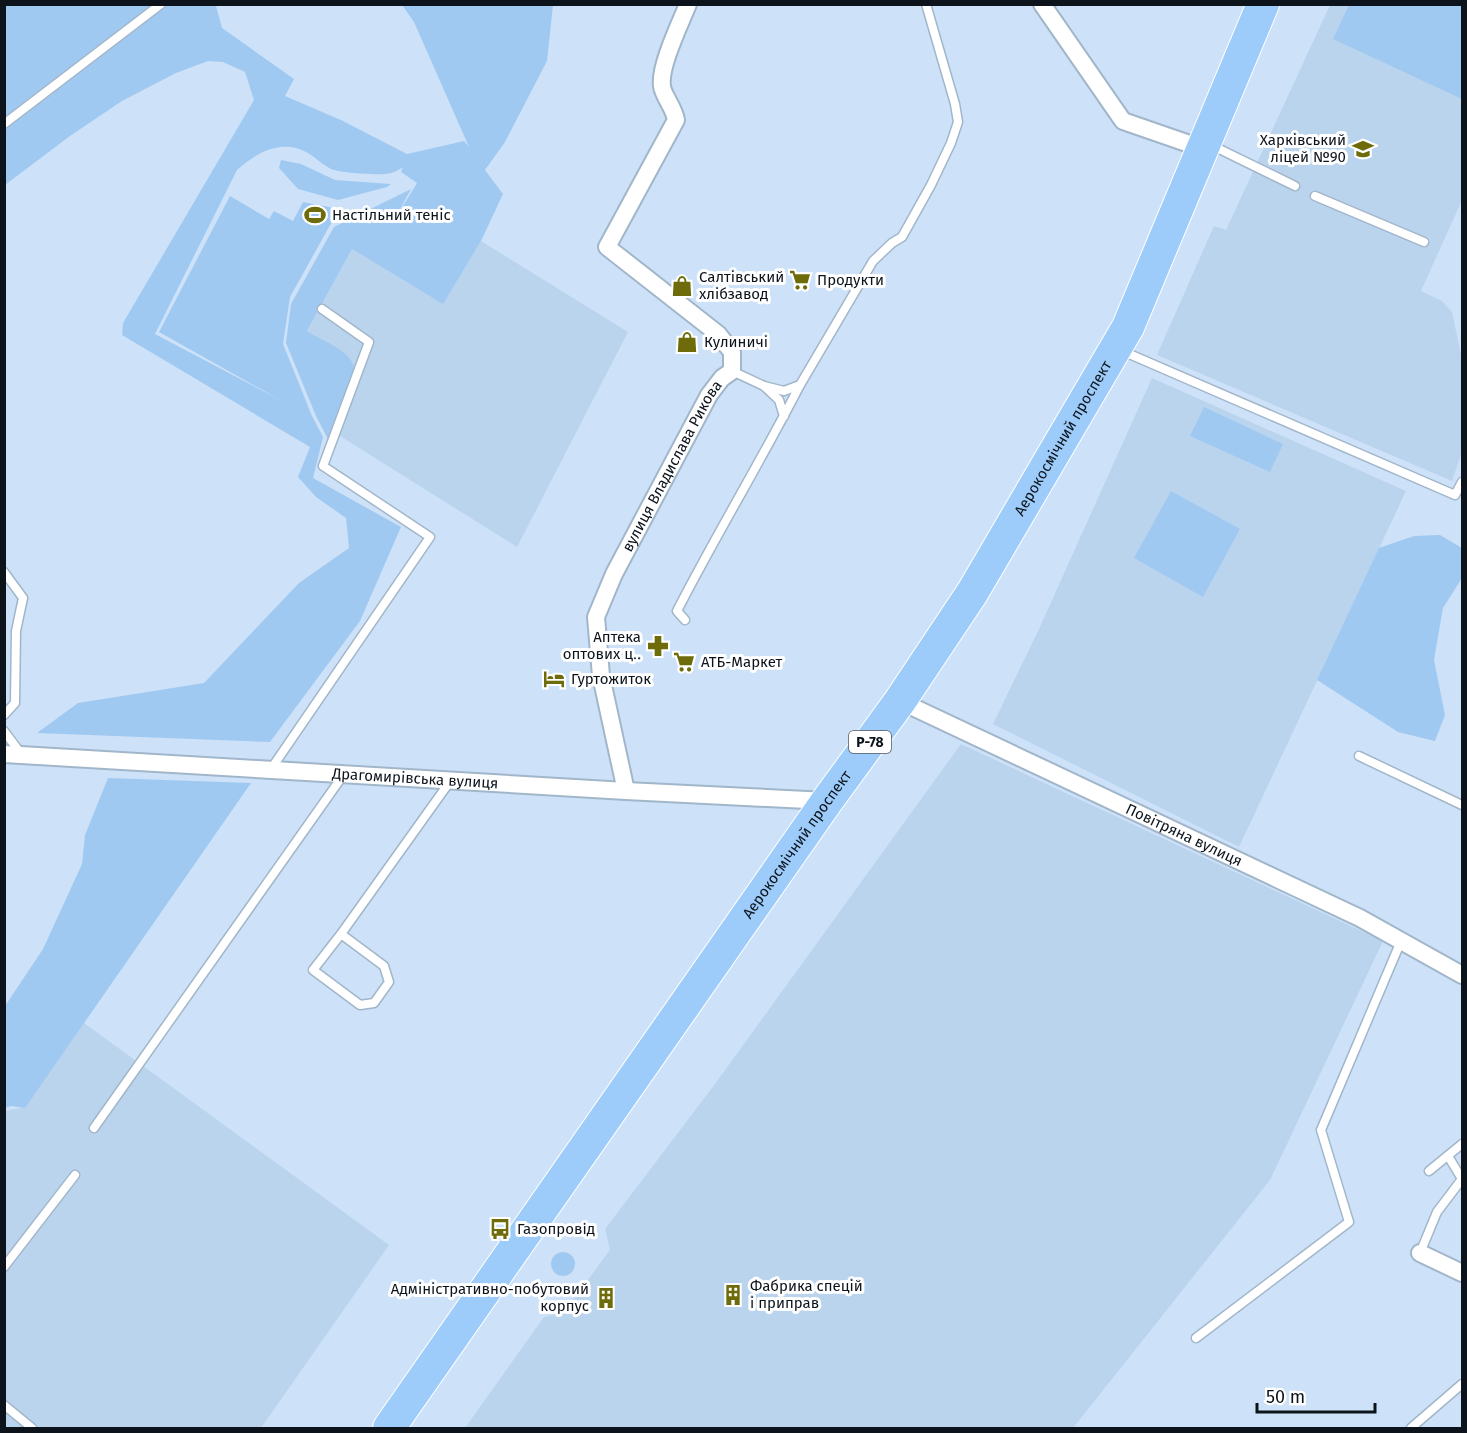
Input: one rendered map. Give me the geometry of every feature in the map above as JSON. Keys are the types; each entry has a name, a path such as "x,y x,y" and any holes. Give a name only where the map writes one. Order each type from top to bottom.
{"highway":[{"name":"Аерокосмічний проспект","path":"389,1428 827,801 900,701 972,593 1128,327 1263,4"}],"street":[{"name":"вулиця Владислава Рикова","path":"626,791 601,676 596,617 614,574 709,395 722,378 732,371 732,352 718,334 607,247 676,120 674,109 662,89 661,74 688,4"},
{"path":"1042,4 1123,121 1205,146"},
{"path":"1057,24 1059,4"},
{"name":"Повітряна вулиця","path":"900,701 1360,918 1462,975"},
{"name":"Драгомирівська вулиця","path":"4,754 827,801"},
{"path":"1419,1252 1462,1273"}],"lane":[{"path":"4,124 161,4"},
{"path":"685,620 677,611 800,384 873,261 902,237 951,143 958,122 955,104 926,4"},
{"path":"1205,146 1295,186"},
{"path":"1315,196 1424,242"},
{"path":"271,769 430,537 323,466 369,342 322,309"},
{"path":"1115,348 1455,495 1462,482"},
{"path":"732,371 764,386 784,391 800,384"},
{"path":"764,386 779,400 784,416"},
{"path":"4,572 23,598 16,631 15,703 4,716"},
{"path":"4,732 22,755"},
{"path":"1359,756 1462,806"},
{"path":"94,1128 345,773"},
{"path":"341,934 384,966 389,982 374,1003 360,1005 313,970 451,779"},
{"path":"1196,1338 1349,1222 1321,1130 1401,941"},
{"path":"1429,1171 1462,1144"},
{"path":"1419,1252 1437,1212 1461,1179 1448,1156"},
{"path":"4,1267 75,1175"},
{"path":"1411,1428 1462,1384"},
{"path":"4,1405 32,1428"}],"shaded area":[{"path":"1458,4 1462,6 1462,99 1333,39 1349,5"},
{"path":"5,5 217,5 222,28 294,79 285,96 341,120 407,154 464,141 469,147 414,22 402,5 553,5 547,61 505,142 485,170 503,194 481,241 443,304 352,249 307,331 335,346 347,356 355,369 329,441 316,416 286,343 291,304 334,227 411,189 395,219 417,183 401,172 403,167 386,174 343,172 325,166 308,153 289,147 270,149 253,158 237,170 155,334 282,401 159,332 230,196 269,219 274,211 293,221 303,202 339,209 290,297 283,344 312,416 323,437 313,478 401,527 360,621 270,742 37,733 78,703 204,683 299,583 349,548 346,518 316,497 298,477 310,447 122,335 123,323 254,100 245,72 223,62 208,61 176,73 122,101 70,136 5,185"},
{"path":"1330,5 1462,5 1462,200 1421,291 1442,301 1452,312 1462,360 1462,452 1452,481 1157,355 1214,226 1226,230"},
{"path":"281,160 301,164 335,180 391,184 338,200 298,189 279,168"},
{"path":"481,241 628,332 517,547 332,431 307,331 352,249 443,303"},
{"path":"1152,378 1406,491 1239,847 993,724 1039,629"},
{"path":"1204,407 1283,444 1270,472 1190,436"},
{"path":"1171,491 1240,529 1203,597 1134,558"},
{"path":"1440,535 1462,548 1462,578 1443,608 1434,660 1445,715 1435,741 1398,732 1317,680 1379,548 1414,536"},
{"path":"961,744 1383,941 1270,1180 1073,1428 465,1428 544,1317 564,1312 610,1250 605,1229 715,1084"},
{"path":"108,778 251,783 25,1108 11,1106 5,1108 5,1006 43,949 82,864 85,835"},
{"path":"84,1023 389,1245 261,1428 5,1428 5,1111 25,1107"},
{"path":"563,1252 568,1253 574,1259 574,1269 568,1275 563,1276 558,1275 552,1269 551,1264 552,1259 558,1253"}],"place":[{"name":"Харківський ліцей №90","path":"1363,149"},
{"name":"Настільний теніс","path":"315,215"},
{"name":"Продукти","path":"800,280"},
{"name":"Салтівський хлібзавод","path":"682,286"},
{"name":"Кулиничі","path":"687,342"},
{"name":"Аптека оптових ц‥","path":"658,646"},
{"name":"АТБ-Маркет","path":"684,662"},
{"name":"Гуртожиток","path":"554,679"},
{"name":"Газопровiд","path":"500,1229"},
{"name":"Фабрика спецій і приправ","path":"733,1295"},
{"name":"Адміністративно-побутовий корпус","path":"606,1298"}]}
